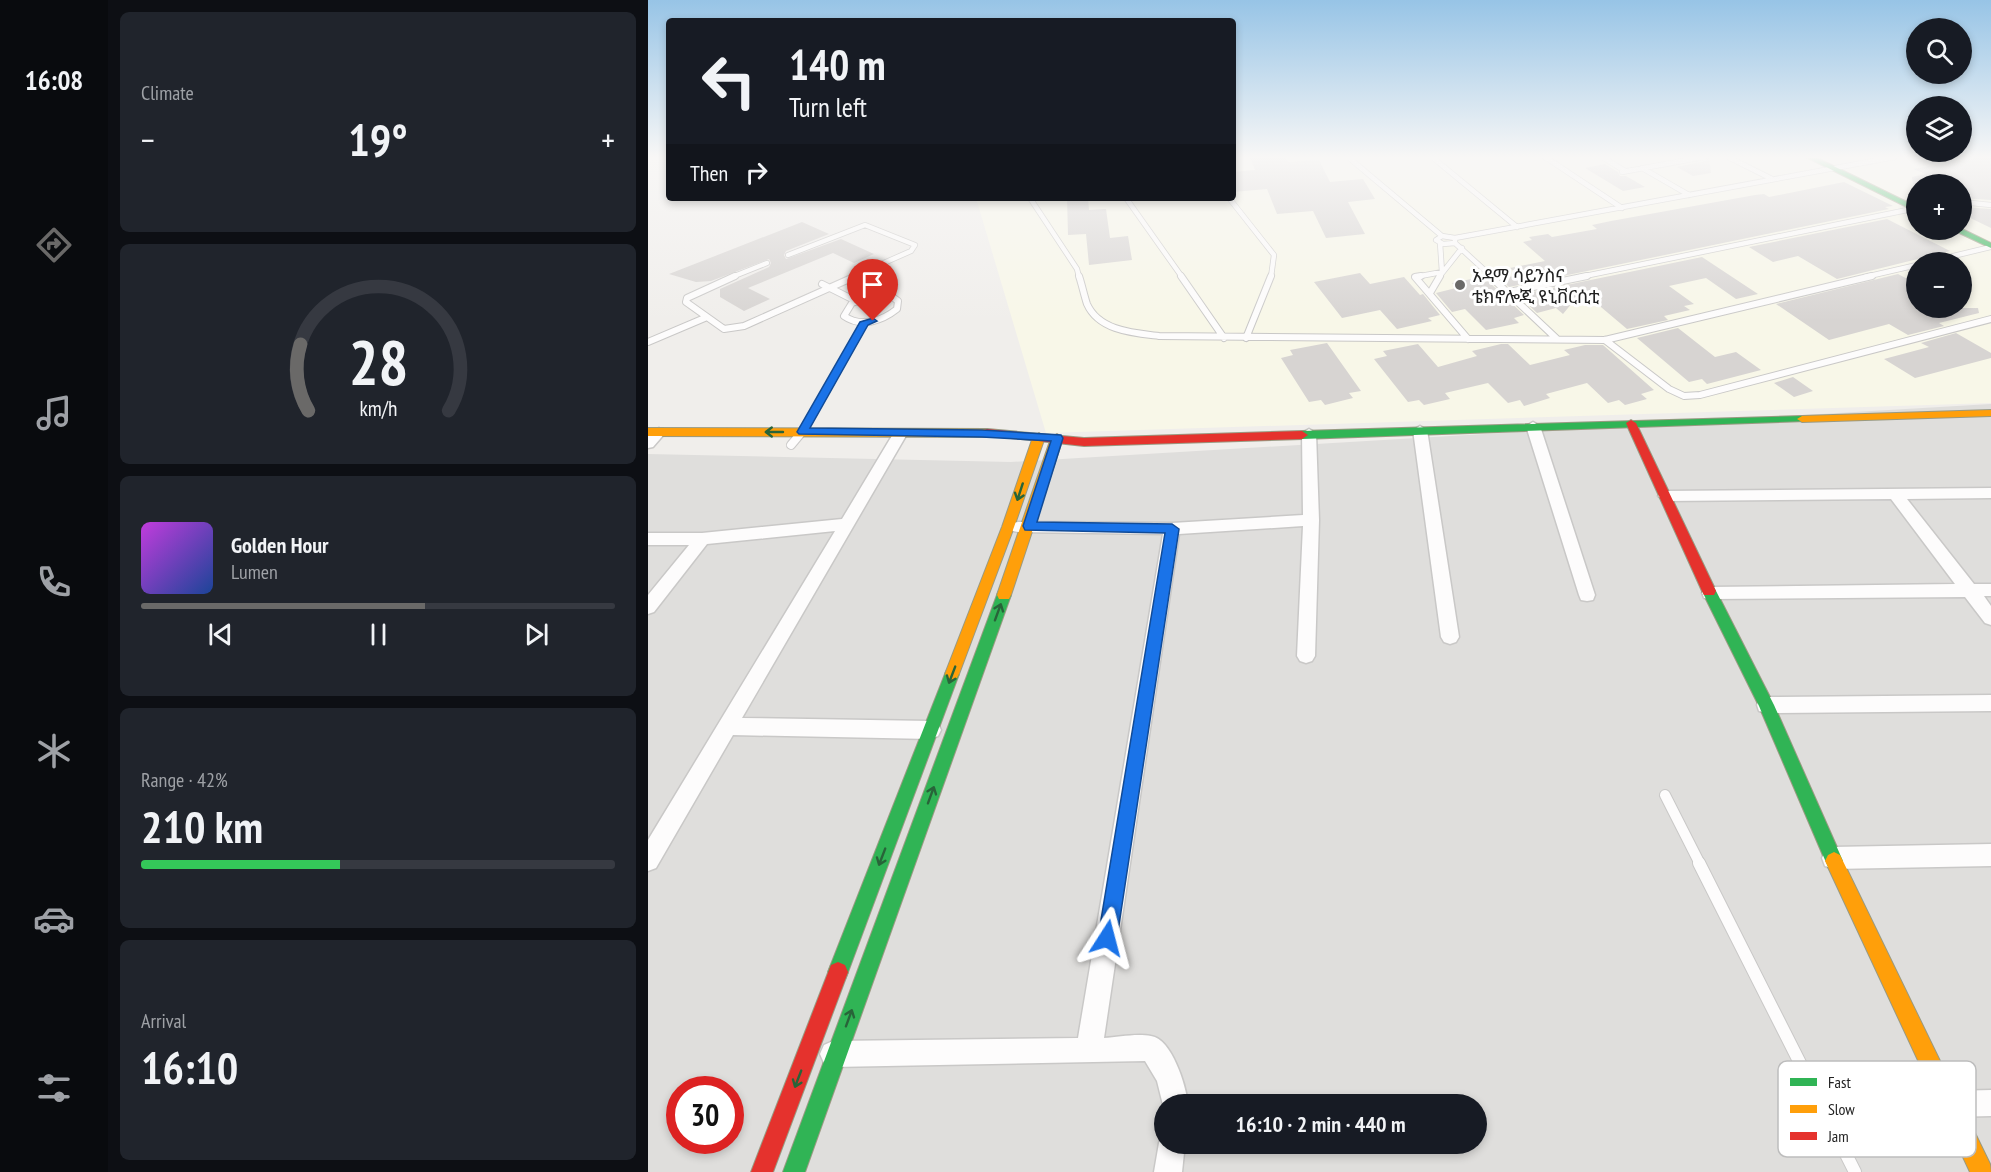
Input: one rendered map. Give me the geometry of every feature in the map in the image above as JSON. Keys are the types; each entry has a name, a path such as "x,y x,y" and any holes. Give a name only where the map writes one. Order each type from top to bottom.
{"street":[{"path":"1972,238 1991,247"},
{"path":"836,447 648,445 654,432 803,432 894,445 982,433 1036,443 1055,444 1309,433 1991,413"},
{"path":"1631,423 1710,593 1766,705 1833,858 1930,1061"},
{"path":"1533,426 1587,595"},
{"path":"1419,430 1449,637"},
{"path":"1306,656 1311,520 1309,433"},
{"path":"1010,449 1036,443"},
{"path":"762,1172 1008,527 1036,443"},
{"path":"794,1172 1029,526 1055,444"},
{"path":"648,860 657,828 728,726 894,445"},
{"path":"1665,496 1991,493"},
{"path":"1896,494 1991,618"},
{"path":"1008,527 1172,529 1311,520"},
{"path":"648,539 702,539 848,524"},
{"path":"1089,1051 1172,529"},
{"path":"648,607 702,539"},
{"path":"1710,593 1991,590"},
{"path":"1766,705 1991,703"},
{"path":"728,726 931,730"},
{"path":"1833,858 1991,855"},
{"path":"807,1056 1151,1048 1165,1065 1174,1094"},
{"path":"1976,1103 1991,1103"},
{"path":"1168,1172 1170,1154"},
{"path":"1975,1157 1982,1172"}],"lane":[{"path":"1039,212 1077,269 1088,306 1104,323 1127,332 1159,336 1605,340 1906,268"},
{"path":"1135,212 1224,338"},
{"path":"1241,212 1274,255 1270,281 1246,338"},
{"path":"1413,212 1442,236 1455,240 1557,339"},
{"path":"1498,212 1517,227"},
{"path":"1442,236 1436,240 1447,245 1455,240 1602,212"},
{"path":"1509,292 1903,212"},
{"path":"767,263 696,292 687,298 686,302 724,329 732,329 744,326 911,251 915,245 864,225 788,255"},
{"path":"1440,243 1442,272"},
{"path":"1970,252 1991,247"},
{"path":"1430,293 1442,272 1462,248"},
{"path":"1442,272 1415,277 1468,339"},
{"path":"822,284 856,301"},
{"path":"885,295 898,301 897,309 893,312 881,319 865,322 851,321 844,316 846,308 870,296 885,295"},
{"path":"648,342 706,317"},
{"path":"1605,340 1669,389 1684,396 1692,396 1991,319"},
{"path":"791,445 803,432 865,322"},
{"path":"1665,795 1799,1061"},
{"path":"1847,1157 1855,1172"}],"shaded area":[{"name":"አዳማ ሳይንስና ቴክኖሎጂ ዩኒቨርሲቲ","path":"980,212 1906,212 1906,240 1972,240 1972,212 1991,212 1991,403 1046,433"},
{"path":"1991,404 1991,1172 648,1172 648,454 1011,462"}],"building":[{"path":"1067,212 1106,212 1110,238 1128,236 1132,260 1089,265 1086,234 1068,235"},
{"path":"1276,212 1305,212 1277,214"},
{"path":"1313,212 1353,212 1365,234 1326,238"},
{"path":"1663,212 1876,212 1509,287 1500,279 1518,275 1510,268 1545,261 1523,242 1532,240 1529,237 1548,234 1552,237 1597,229 1592,225"},
{"path":"1972,212 1991,212 1991,228 1972,219"},
{"path":"1887,219 1906,229 1906,240 1928,240 1950,251 1906,252 1906,262 1837,279 1798,256 1773,262 1749,247"},
{"path":"802,222 829,234 786,251 784,255 786,259 841,239 874,254 854,263 833,253 748,288 770,299 744,311 720,297 720,289 769,267 771,263 769,259 711,281 696,282 669,274"},
{"path":"1702,257 1758,294 1736,299 1706,278 1669,286 1694,304 1684,306 1690,310 1664,316 1668,320 1627,329 1582,291 1563,314 1556,308 1537,313 1518,295"},
{"path":"1360,273 1370,284 1404,277 1420,295 1423,294 1440,315 1428,318 1432,321 1397,329 1380,310 1342,318 1314,282"},
{"path":"1898,274 1906,278 1906,318 1959,318 1939,323 1944,326 1908,335 1889,324 1829,340 1776,304"},
{"path":"1476,278 1480,283 1488,281 1524,315 1514,318 1519,323 1486,330 1465,309 1452,312 1436,293 1456,288 1452,283"},
{"path":"1972,308 1978,308 1979,313 1972,315"},
{"path":"1678,328 1715,357 1736,352 1761,370 1707,384 1702,379 1689,382 1637,338"},
{"path":"1956,333 1991,353 1991,358 1915,378 1884,359 1929,347 1921,343"},
{"path":"1327,343 1361,391 1349,393 1353,398 1325,405 1321,400 1309,402 1281,358 1293,355 1290,350"},
{"path":"1418,344 1438,367 1477,356 1472,351 1501,344 1508,344 1530,365 1570,355 1564,350 1585,345 1603,345 1654,390 1641,394 1647,399 1625,405 1619,400 1608,403 1587,383 1546,394 1550,398 1524,406 1520,400 1508,403 1488,383 1445,393 1450,399 1424,405 1419,400 1408,402 1374,359 1387,356 1383,351"},
{"path":"1793,377 1813,391 1794,397 1774,383"}],"traffic: fast":[{"path":"1972,237 1991,246"},
{"path":"1302,435 1802,419"},
{"path":"1709,591 1766,705 1834,861"},
{"path":"794,1172 1004,595"},
{"path":"838,972 952,674"}],"traffic: slow":[{"path":"1802,419 1991,413"},
{"path":"648,432 987,433"},
{"path":"952,674 1008,527 1039,437"},
{"path":"1004,595 1057,438"},
{"path":"1834,861 1929,1061"},
{"path":"1975,1157 1982,1172"}],"traffic: jam":[{"path":"1631,423 1709,591"},
{"path":"987,433 1084,442 1302,435"},
{"path":"762,1172 838,972"}],"place":[{"name":"አዳማ ሳይንስና ቴክኖሎጂ ዩኒቨርሲቲ","path":"1460,285"}],"route":[{"path":"873,321 865,322 803,432 982,433 1057,438 1029,526 1172,529 1107,938"}]}
